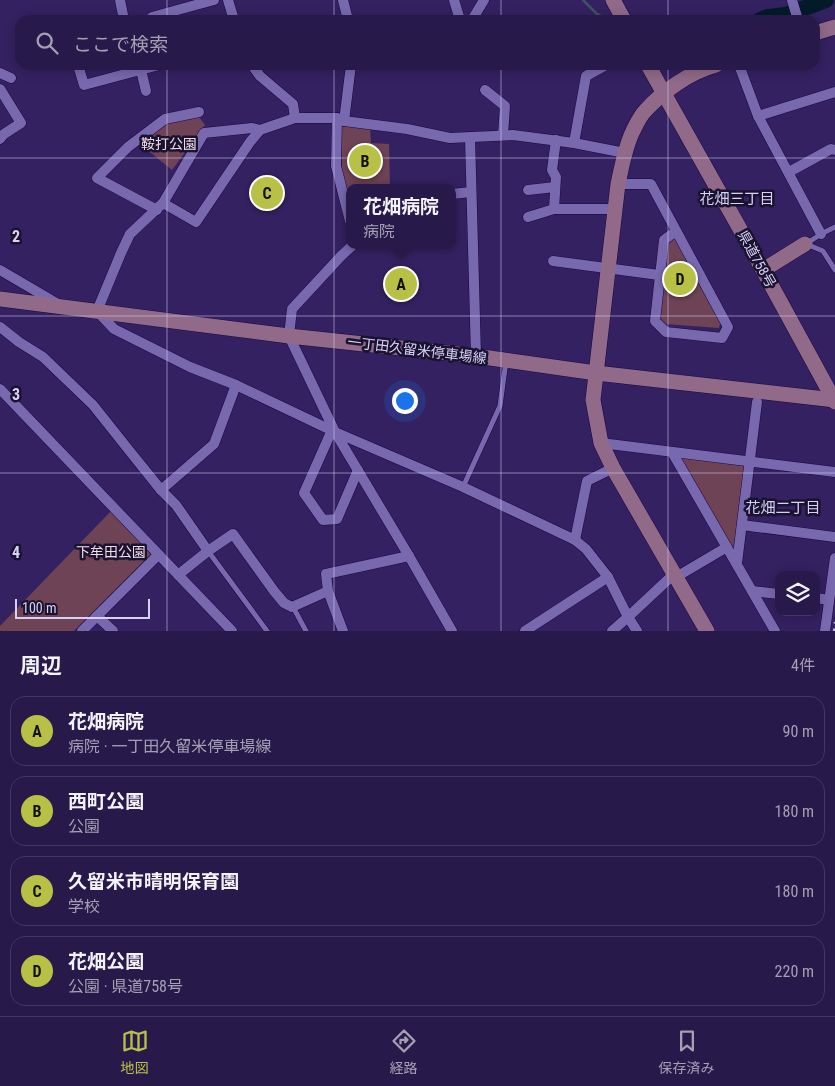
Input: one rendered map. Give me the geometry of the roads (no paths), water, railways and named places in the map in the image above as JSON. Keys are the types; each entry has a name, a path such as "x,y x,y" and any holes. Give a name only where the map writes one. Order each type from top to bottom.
{"main road":[{"path":"613,0 621,15"},
{"path":"820,32 835,27"},
{"name":"県道758号","path":"651,70 835,401"},
{"path":"702,70 681,81 644,112 632,133 625,153 618,184 593,400 601,443 613,468 678,573 707,631"},
{"path":"763,270 806,244"},
{"name":"一丁田久留米停車場線","path":"0,299 289,336 476,356 596,373 835,401"}],"street":[{"path":"120,0 123,15"},
{"path":"159,15 214,0"},
{"path":"228,0 232,15"},
{"path":"343,0 347,15"},
{"path":"454,0 458,15"},
{"path":"475,15 484,0"},
{"path":"792,0 796,15"},
{"path":"80,70 84,85 132,70"},
{"path":"139,70 146,91"},
{"path":"256,70 292,104 295,118"},
{"path":"346,205 336,166 340,120 350,70"},
{"path":"574,143 586,76 597,70"},
{"path":"741,70 758,116 821,234"},
{"path":"0,73 10,78"},
{"path":"0,89 21,123 4,134 0,139"},
{"path":"485,90 505,106 503,135"},
{"path":"758,116 835,92"},
{"path":"200,112 165,119 128,148 97,178 196,222 260,130 295,118 340,120 407,129 450,138 513,135 556,140 625,153"},
{"path":"260,130 252,128 204,133 160,206 130,234 97,311 114,329 190,367 236,385 333,431 463,487 575,540 586,549 608,577 637,631"},
{"path":"470,137 476,356"},
{"path":"554,208 556,177 552,170 556,140"},
{"path":"789,172 832,149 835,150"},
{"path":"618,184 650,184 676,231 728,327 722,338 666,332 655,321 664,240 676,231"},
{"path":"528,190 555,188"},
{"path":"456,194 471,192"},
{"path":"528,217 554,208 615,209"},
{"path":"348,249 292,309 289,336 333,431 358,470 452,631"},
{"path":"553,261 659,275"},
{"path":"0,270 63,307"},
{"path":"0,326 19,342 43,357 94,405 161,490 176,505 208,551"},
{"path":"161,490 214,444 236,385"},
{"path":"0,389 232,631"},
{"path":"737,564 757,402"},
{"path":"333,431 304,493 323,520 336,518 358,470"},
{"path":"601,443 835,472"},
{"path":"672,452 775,631"},
{"path":"575,540 587,481 613,468"},
{"path":"742,525 835,537"},
{"path":"178,575 233,534 274,592 284,603 292,607 328,591"},
{"path":"612,631 678,573 727,546"},
{"path":"82,631 158,555"},
{"path":"343,631 328,591 326,574 409,556"},
{"path":"825,631 835,558"},
{"path":"525,631 608,577"},
{"path":"752,591 775,594"},
{"path":"820,599 829,600"},
{"path":"97,616 113,631"}],"lane":[{"path":"806,244 821,234 835,228"},
{"path":"806,244 823,251 835,270"},
{"path":"463,487 500,406 506,361"},
{"path":"208,551 267,631"},
{"path":"292,607 306,631"}],"waterway":[{"path":"583,0 599,15"},
{"path":"786,15 826,0"}],"railway":[{"path":"834,631 835,622"}],"place":[{"name":"西町公園","path":"365,161"},
{"name":"久留米市晴明保育園","path":"267,193"},
{"name":"花畑公園","path":"680,279"},
{"name":"花畑病院","path":"401,284"}],"district":[{"name":"花畑三丁目","path":"737,199"},
{"name":"花畑二丁目","path":"783,508"}],"park label":[{"name":"鞍打公園","path":"169,144"},
{"name":"下牟田公園","path":"111,552"}]}
